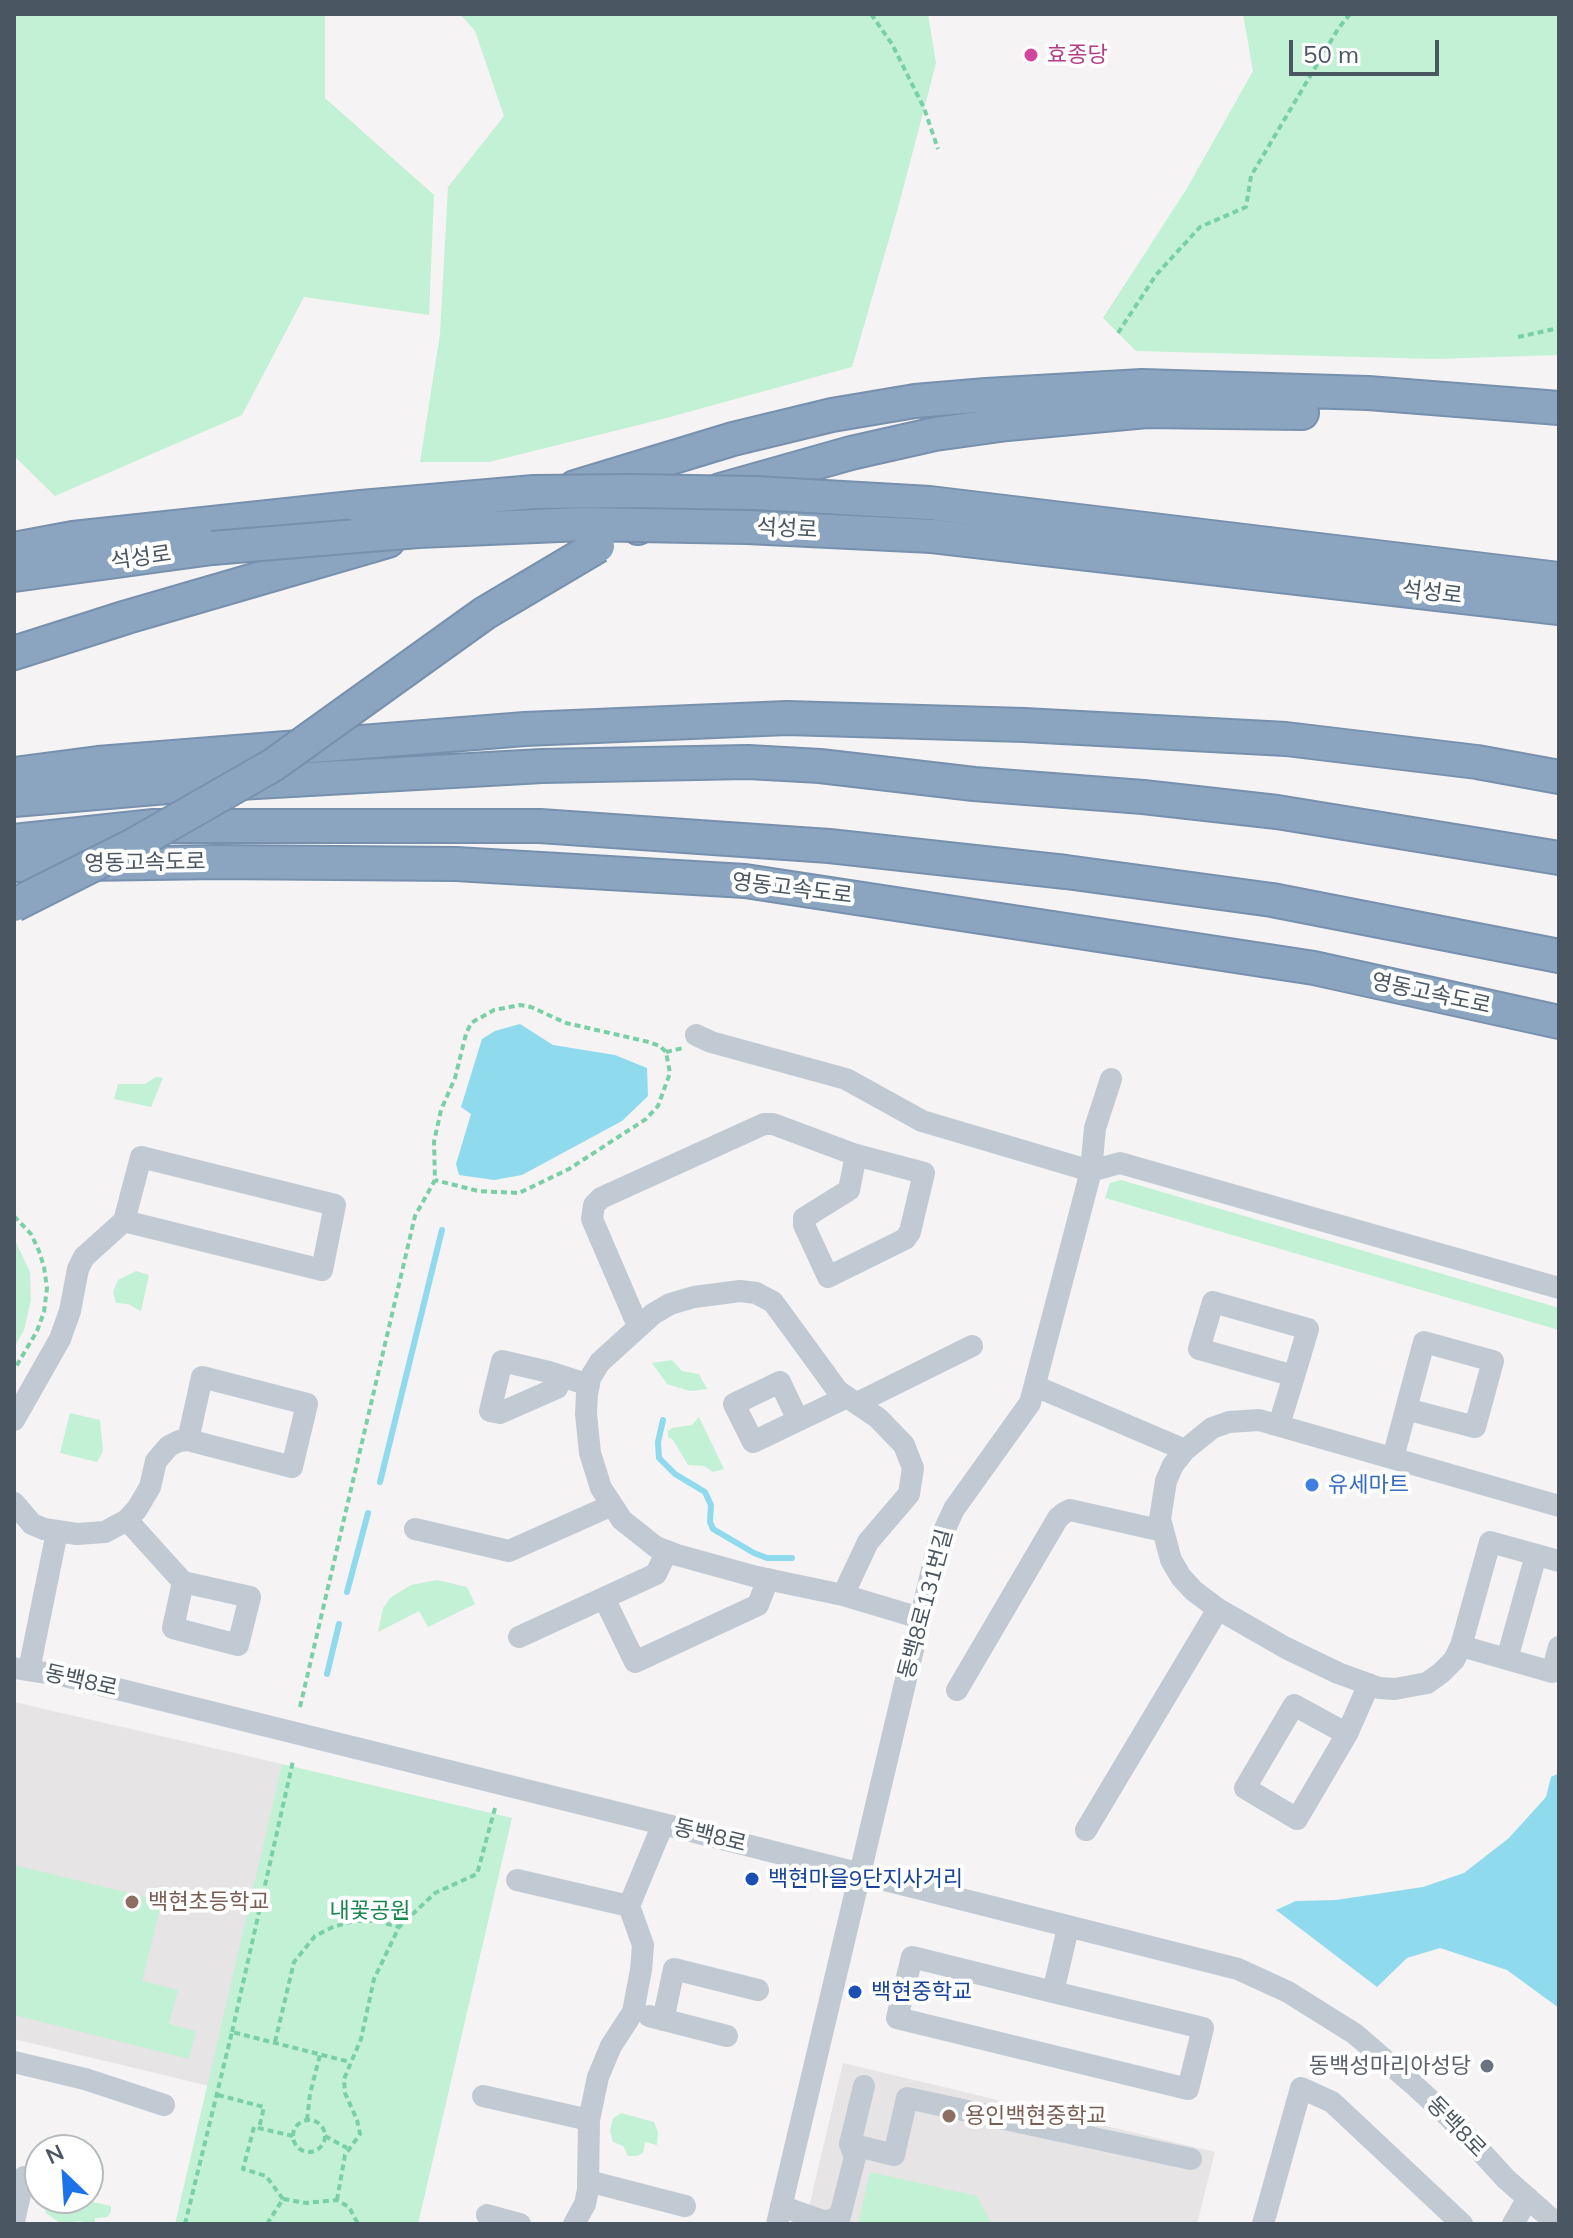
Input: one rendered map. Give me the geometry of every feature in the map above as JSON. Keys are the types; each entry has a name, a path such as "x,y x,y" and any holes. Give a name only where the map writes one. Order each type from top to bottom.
{"highway":[{"path":"14,653 733,439 832,415 915,401 1142,386 1368,393 1559,408"},
{"path":"14,905 135,844 273,765 485,613 598,546 720,490 851,453 935,434 1147,411 1372,414 1559,428"},
{"path":"14,549 73,538 211,535 534,492 755,493 930,503 1559,579"},
{"name":"석성로","path":"14,575 211,535 583,524 747,527 932,536 1559,608"},
{"path":"14,774 98,763 525,729 787,718 1024,725 1286,739 1477,762 1559,777"},
{"path":"14,800 167,787 526,766 748,762 820,766 974,784 1143,797 1277,812 1559,858"},
{"name":"영동고속도로","path":"14,841 154,826 524,826 829,846 1066,872 1272,900 1559,956"},
{"name":"영동고속도로","path":"14,865 219,862 456,864 745,881 1314,968 1559,1022"}],"street":[{"path":"696,1035 711,1042 846,1079 922,1121 1091,1171 1120,1163 1559,1288"},
{"name":"동백8로131번길","path":"779,2215 944,1528 964,1494 1030,1403 1091,1171 1095,1128 1111,1079"},
{"path":"638,1326 592,1219 594,1205 601,1198 764,1124 773,1124 856,1155 924,1173 910,1232 905,1239 828,1277 804,1225 804,1218 849,1190 856,1155"},
{"path":"14,1420 60,1339 84,1257 124,1221 141,1157 335,1205 322,1270 124,1221"},
{"path":"843,1595 868,1542 904,1503 914,1477 904,1445 894,1432 826,1377 773,1302 756,1293 740,1291 694,1297 670,1304 638,1326 600,1362 589,1385 586,1414 590,1453 610,1506 638,1534 667,1551 768,1579 843,1595 920,1618"},
{"path":"1279,1425 1294,1376 1308,1329 1213,1302 1199,1349 1294,1376"},
{"path":"1393,1458 1406,1409 1424,1342 1493,1361 1475,1427 1406,1409"},
{"path":"798,1420 852,1400 972,1346"},
{"path":"561,1376 589,1385"},
{"path":"14,1503 32,1524 57,1532 105,1532 127,1520 146,1496 160,1455 169,1446 188,1440 292,1467 307,1404 202,1377 188,1440"},
{"path":"1035,1386 1185,1450"},
{"path":"1559,1506 1259,1420 1229,1422 1212,1428 1185,1450 1166,1481 1160,1519 1171,1560 1181,1577 1218,1609 1310,1661 1369,1684 1395,1689 1427,1683 1454,1660 1461,1646 1490,1542 1559,1561"},
{"path":"415,1529 509,1551 610,1506"},
{"path":"957,1690 1058,1518 1064,1513 1070,1510 1163,1531"},
{"path":"127,1520 183,1582"},
{"path":"21,1669 57,1532"},
{"path":"519,1637 656,1574 667,1551"},
{"path":"1507,1659 1536,1555"},
{"path":"604,1598 635,1662 758,1605 768,1579"},
{"path":"1086,1830 1218,1609"},
{"path":"1461,1646 1552,1672 1559,1647"},
{"name":"동백8로","path":"21,1669 663,1824 1238,1969 1315,2009 1355,2034 1451,2119 1557,2224"},
{"path":"1347,1734 1294,1705 1245,1788 1297,1819 1347,1734 1369,1684"},
{"path":"574,2224 585,2204 589,2120 604,2060 633,2012 641,1970 643,1945 629,1906 663,1824"},
{"path":"517,1880 629,1906"},
{"path":"1053,1992 1068,1928"},
{"path":"912,1957 1053,1992 1203,2028 1188,2089 897,2018 912,1957"},
{"path":"663,2020 674,1969 758,1990"},
{"path":"633,2012 727,2036"},
{"path":"14,2062 85,2079 164,2105"},
{"path":"779,2215 826,2222 840,2216 855,2157 850,2144 864,2086"},
{"path":"1263,2224 1301,2088 1332,2102 1462,2224"},
{"path":"483,2096 589,2120"},
{"path":"850,2144 894,2155 907,2098 1191,2159"},
{"path":"14,2221 24,2177"},
{"path":"588,2181 685,2206"},
{"path":"1513,2224 1528,2198"},
{"path":"487,2215 520,2224"}],"path":[{"path":"871,14 892,44 924,108 938,149"},
{"path":"1118,333 1156,275 1200,227 1246,207 1251,176 1338,29 1350,14"},
{"path":"1518,337 1559,328"},
{"path":"300,1707 415,1216 435,1180 434,1142 441,1110 455,1078 471,1023 507,1007 531,1007 566,1023 649,1042 666,1052 670,1073 658,1106 646,1119 569,1169 519,1193 478,1191 435,1180"},
{"path":"14,1216 31,1234 39,1251 47,1288 44,1312 37,1331 14,1370"},
{"path":"185,2224 293,1761"},
{"path":"337,2200 338,2182 348,2149 360,2134 343,2086 361,2039 374,1979 399,1927 435,1893 477,1874 495,1808"},
{"path":"275,2042 294,1962 315,1936 354,1921 377,1921 399,1927"},
{"path":"232,2032 350,2062"},
{"path":"307,2120 320,2055"},
{"path":"217,2095 264,2107 259,2128"},
{"path":"325,2136 321,2146 306,2152 297,2147 293,2136 298,2124 307,2120 321,2125 325,2136 348,2149"},
{"path":"293,2136 254,2127 243,2169 266,2176 283,2199 306,2203 337,2200 349,2207 358,2224"},
{"path":"267,2224 283,2199"}],"shaded area":[{"name":"백현초등학교","path":"14,1702 282,1764 209,2086 14,2039"},
{"name":"용인백현중학교","path":"843,2063 1215,2152 1197,2224 805,2224"}],"green space":[{"path":"14,14 325,14 325,98 434,195 429,315 304,297 242,415 55,496 14,456"},
{"path":"460,14 928,14 936,63 852,367 659,420 489,462 420,462 440,334 448,187 504,116 475,31"},
{"path":"1243,14 1559,14 1559,355 1435,359 1136,351 1103,318 1186,190 1253,71"},
{"path":"156,1077 163,1078 151,1107 114,1099 118,1084 145,1084"},
{"path":"1121,1180 1559,1308 1559,1330 1105,1198 1110,1183"},
{"path":"14,1238 30,1272 31,1300 24,1330 14,1348"},
{"path":"136,1271 149,1275 141,1311 128,1304 116,1303 113,1292 118,1280"},
{"path":"672,1360 682,1371 699,1374 707,1389 690,1391 667,1384 652,1363"},
{"path":"70,1413 100,1420 103,1451 97,1462 60,1453"},
{"path":"699,1417 724,1469 713,1472 704,1466 688,1465 668,1437 668,1431 672,1428 692,1425"},
{"path":"437,1580 467,1587 475,1604 428,1627 419,1611 378,1632 383,1608 390,1598 411,1585"},
{"name":"내꽃공원","path":"282,1764 512,1818 418,2224 175,2224"},
{"path":"14,1865 162,1901 142,1981 178,1990 169,2024 196,2031 189,2059 14,2015"},
{"path":"621,2113 654,2122 658,2132 657,2145 645,2142 643,2153 628,2156 623,2146 613,2142 610,2131 613,2118"},
{"path":"870,2172 977,2196 992,2224 858,2224"},
{"path":"104,2204 111,2206 107,2217 95,2218 95,2224 83,2224 81,2221 60,2223 47,2214 104,2214"}],"water":[{"path":"520,1024 553,1045 615,1055 647,1068 648,1096 622,1121 522,1175 494,1180 459,1175 456,1164 471,1114 461,1107 482,1039 495,1031"},
{"path":"1559,1773 1559,2008 1507,1970 1440,1948 1407,1958 1377,1987 1276,1910 1296,1901 1336,1900 1423,1887 1464,1873 1509,1838 1546,1797 1551,1777"}],"waterway":[{"path":"380,1482 442,1230"},
{"path":"663,1420 658,1442 659,1458 675,1474 705,1492 711,1505 710,1522 713,1529 767,1558 792,1558"},
{"path":"347,1592 368,1513"},
{"path":"327,1674 339,1624"}],"place":[{"name":"효종당","path":"1031,55"},
{"name":"유세마트","path":"1312,1485"},
{"name":"백현마을9단지사거리","path":"752,1879"},
{"name":"백현초등학교","path":"132,1902"},
{"name":"백현중학교","path":"855,1992"},
{"name":"동백성마리아성당","path":"1487,2066"},
{"name":"용인백현중학교","path":"949,2116"}]}
